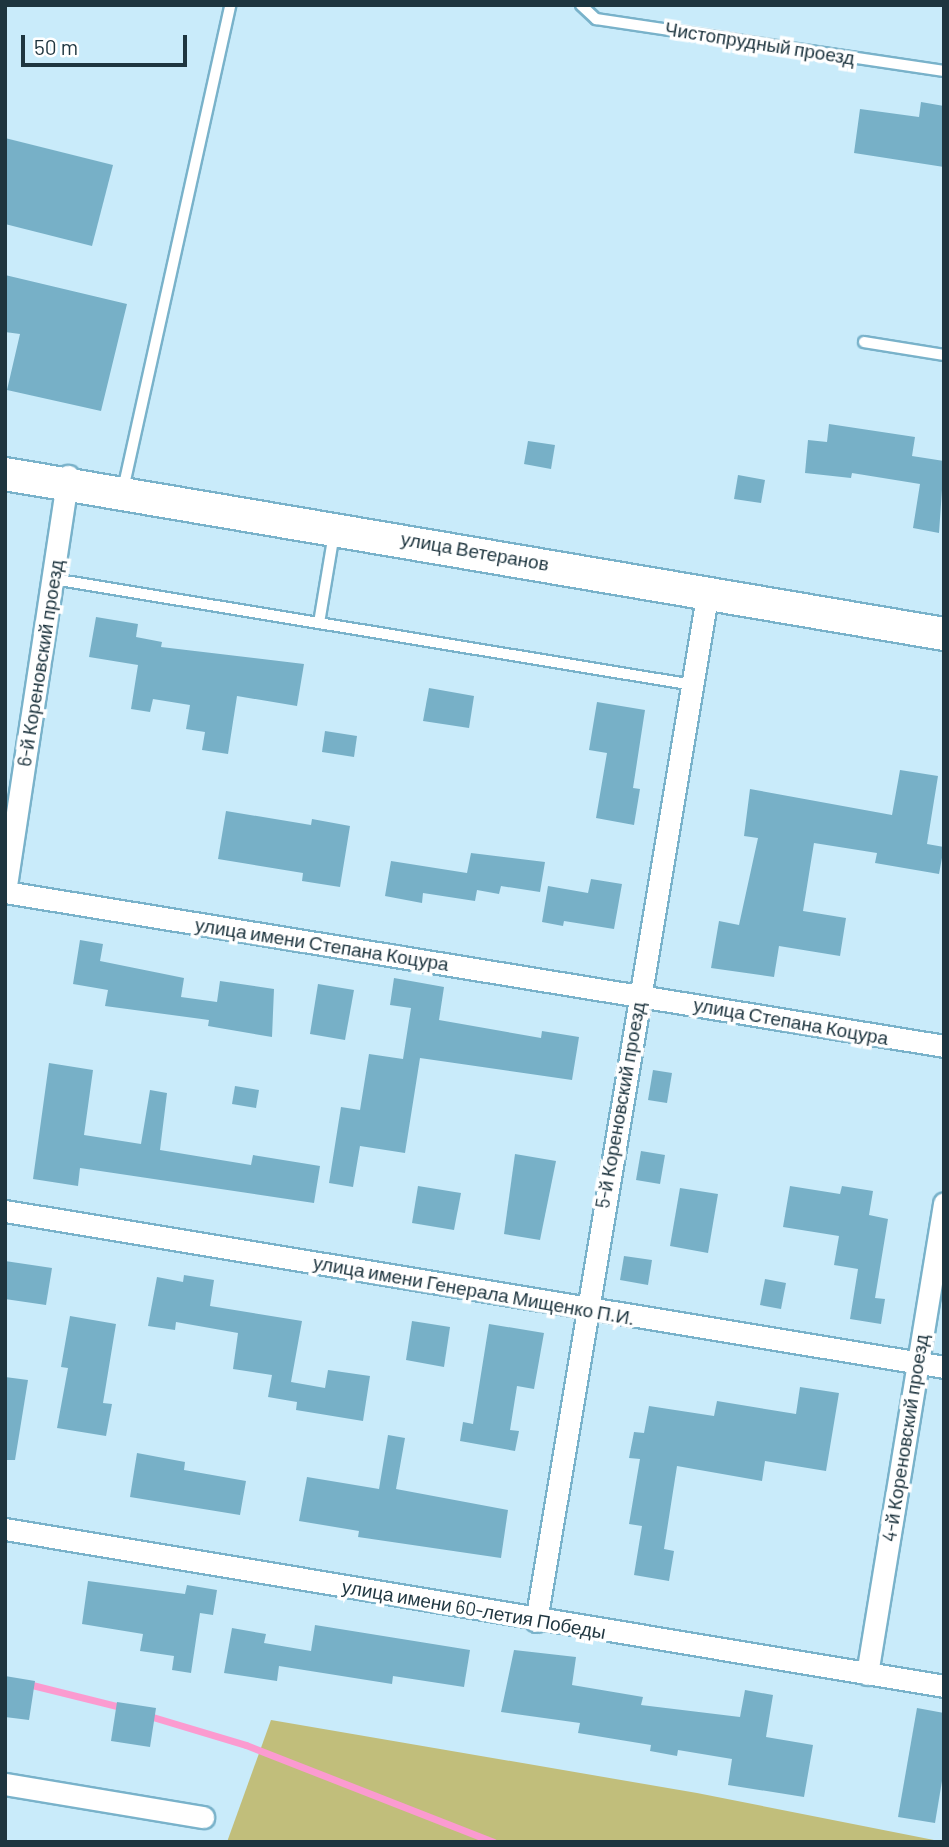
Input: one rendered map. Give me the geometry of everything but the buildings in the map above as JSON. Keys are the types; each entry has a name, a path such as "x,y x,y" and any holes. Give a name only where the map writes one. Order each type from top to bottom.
{"street":[{"name":"улица Ветеранов","path":"5,465 67,480 708,591 944,635"},
{"name":"улица Ветеранов","path":"5,474 124,485 944,620"},
{"name":"6-й Кореновский проезд","path":"5,892 67,480"},
{"name":"5-й Кореновский проезд","path":"536,1621 585,1309 708,591"},
{"name":"улица имени Степана Коцура","path":"5,892 638,995"},
{"name":"улица Степана Коцура","path":"638,995 944,1046"},
{"name":"4-й Кореновский проезд","path":"867,1674 944,1203"},
{"name":"улица имени Генерала Мищенко П.И.","path":"5,1210 944,1367"},
{"name":"улица имени 60-летия Победы","path":"5,1529 536,1621 944,1686"},
{"path":"5,1784 203,1817"}],"lane":[{"path":"124,485 230,5"},
{"name":"Чистопрудный проезд","path":"581,5 596,19 944,71"},
{"path":"864,342 944,355"},
{"path":"319,623 335,527"},
{"path":"53,579 693,685"}],"shaded area":[{"path":"271,1720 697,1793 944,1842 227,1842"}],"waterway":[{"path":"28,1684 125,1708"},
{"path":"146,1715 246,1745 494,1842"}]}
